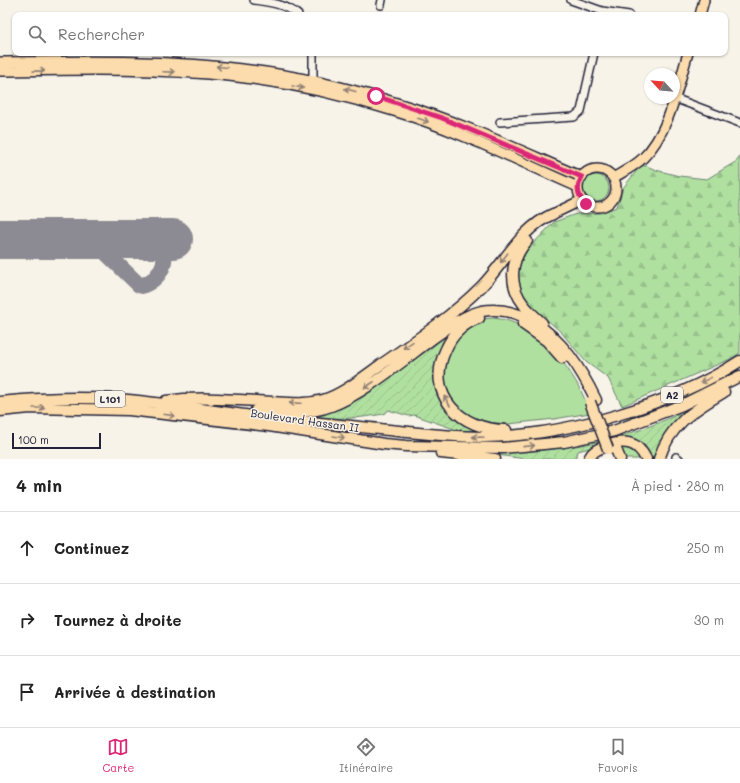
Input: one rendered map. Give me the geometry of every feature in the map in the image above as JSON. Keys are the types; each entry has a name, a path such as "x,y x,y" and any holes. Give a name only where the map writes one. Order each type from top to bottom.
{"highway":[{"path":"553,214 520,249 514,263 513,272 516,292 524,306 543,324 578,368 612,448 620,459"},
{"path":"154,403 179,399 195,399 302,403 331,397 352,385 455,311 481,286 510,250 527,232 545,218 553,214"},
{"path":"219,411 231,409 303,412 330,407 373,382 457,322 482,311 495,310 517,314 541,327 555,339"},
{"path":"560,428 547,427 508,430 492,429 471,423 458,414 445,397 440,378 441,363 446,348 452,337 465,325 481,318 501,316 516,320 538,334 556,351 576,376 593,401"},
{"name":"Boulevard Hassan II","path":"0,402 104,399 154,403 272,418 450,436 500,436 560,428 600,420 632,410 705,381 740,361"},
{"name":"Boulevard Hassan II","path":"0,411 30,408 129,410 269,426 384,444 406,446 502,448 564,442 605,433 682,405 740,376"},
{"path":"659,459 668,438 678,424 708,401 740,382"},
{"path":"589,459 595,450 622,442 632,444 640,448 646,459"},
{"path":"406,446 414,450 495,459"},
{"path":"612,448 613,459"}],"main road":[{"path":"701,12 704,0"},
{"path":"680,79 687,56"},
{"path":"0,62 171,63 251,70 313,81 376,96 435,115 582,177"},
{"path":"0,71 171,71 240,77 308,89 369,103 420,119 485,145 578,187"},
{"path":"612,178 635,164 650,150 665,124 672,104"},
{"path":"598,169 604,170 615,183 614,194 607,203 602,206 591,206 582,200 580,196 578,187 582,177 586,172 598,169"},
{"path":"553,214 582,200"}],"street":[{"path":"254,0 277,4 294,12"},
{"path":"571,0 600,12"},
{"path":"313,56 313,81"},
{"path":"500,122 574,117 581,111 593,56"},
{"path":"680,100 740,123"}],"green space":[{"path":"740,155 740,353 728,360 622,406 608,378 586,362 561,332 530,305 522,294 518,282 520,263 528,249 554,222 576,214 600,213 617,207 623,188 642,164 656,170 679,176 707,179 737,161"},
{"path":"596,175 605,179 609,188 605,197 596,201 587,197 583,188 587,179"},
{"path":"493,318 510,321 525,328 554,351 576,381 590,413 508,424 485,422 462,412 449,397 442,372 452,341 482,319"},
{"path":"456,327 438,355 435,372 436,382 470,427 484,432 457,430 414,415 409,416 388,410 386,413 382,414 356,418 310,416"},
{"path":"694,406 655,459 649,459 620,440 578,451 576,459 525,459 477,452 534,451 588,444 615,438 641,429 668,419"},
{"path":"618,445 631,446 643,459 625,459"}],"taxiway":[{"path":"79,239 103,250 139,285 142,286 156,277 163,265 164,253 159,242 151,233 140,229 127,230 113,239"}],"runway":[{"path":"0,239 173,239"}],"route":[{"path":"376,96 442,118 582,177 579,181 578,191 582,200 586,204"}]}
